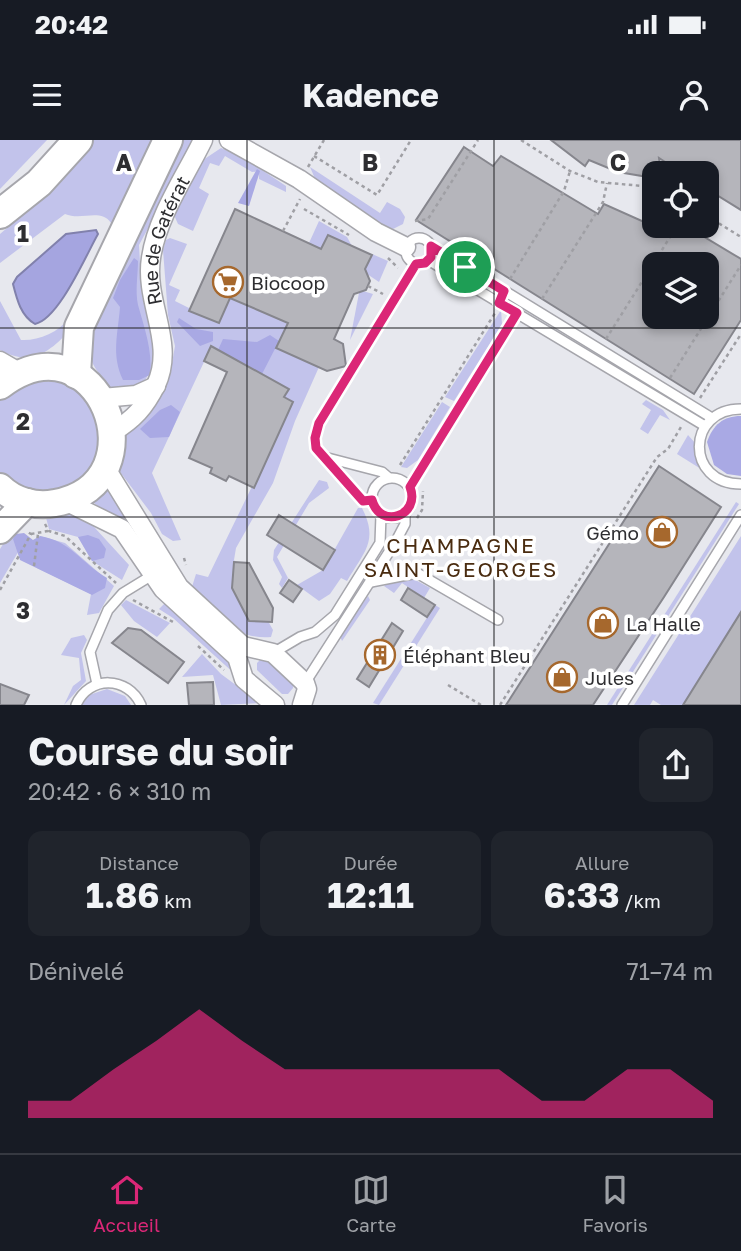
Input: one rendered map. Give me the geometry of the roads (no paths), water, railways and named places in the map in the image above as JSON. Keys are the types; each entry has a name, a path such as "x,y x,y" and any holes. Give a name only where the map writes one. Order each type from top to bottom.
{"main road":[{"path":"0,213 61,140"},
{"path":"0,213 39,183 78,140"},
{"path":"76,374 79,327 167,140"},
{"path":"0,487 31,503 65,501 81,494 105,467 113,432 110,414 102,398 76,374 48,367 6,373"},
{"path":"3,525 31,503"}],"street":[{"name":"Rue de Gatérat","path":"113,432 139,414 161,375 164,353 152,299 151,258 161,223 203,140"},
{"path":"229,140 299,179 376,232 406,247"},
{"path":"102,398 136,395 156,386"},
{"path":"105,467 160,570 170,596 237,657 236,671"},
{"path":"65,501 122,528 160,570 243,646 264,651 305,683 307,694 302,705"},
{"path":"236,671 264,651"},
{"path":"236,671 275,705"}],"lane":[{"path":"416,264 406,256 406,247 411,240 419,237 709,422"},
{"path":"428,260 431,246"},
{"path":"372,500 363,501 316,448 315,438 319,423 416,264 428,260 691,411"},
{"path":"410,487 517,313"},
{"path":"741,409 730,409 709,422 699,446 705,467 721,481 741,484"},
{"path":"324,457 382,472 388,478"},
{"path":"264,651 316,632 335,615 380,543 382,515 372,500 374,488 388,478 401,479 410,487 412,498 405,513 405,524 305,683"},
{"path":"382,515 393,518 405,513"},
{"path":"622,705 741,515"},
{"path":"97,684 90,652 108,610 123,593 160,570"},
{"path":"371,582 417,573 432,579 498,620"},
{"path":"76,705 87,690 97,684 119,684 129,689 141,705"}],"place":[{"name":"Biocoop","path":"228,282"},
{"name":"Gémo","path":"662,532"},
{"name":"La Halle","path":"603,623"},
{"name":"Éléphant Bleu","path":"380,655"},
{"name":"Jules","path":"562,677"}],"district":[{"name":"CHAMPAGNE SAINT-GEORGES","path":"461,557"}]}
